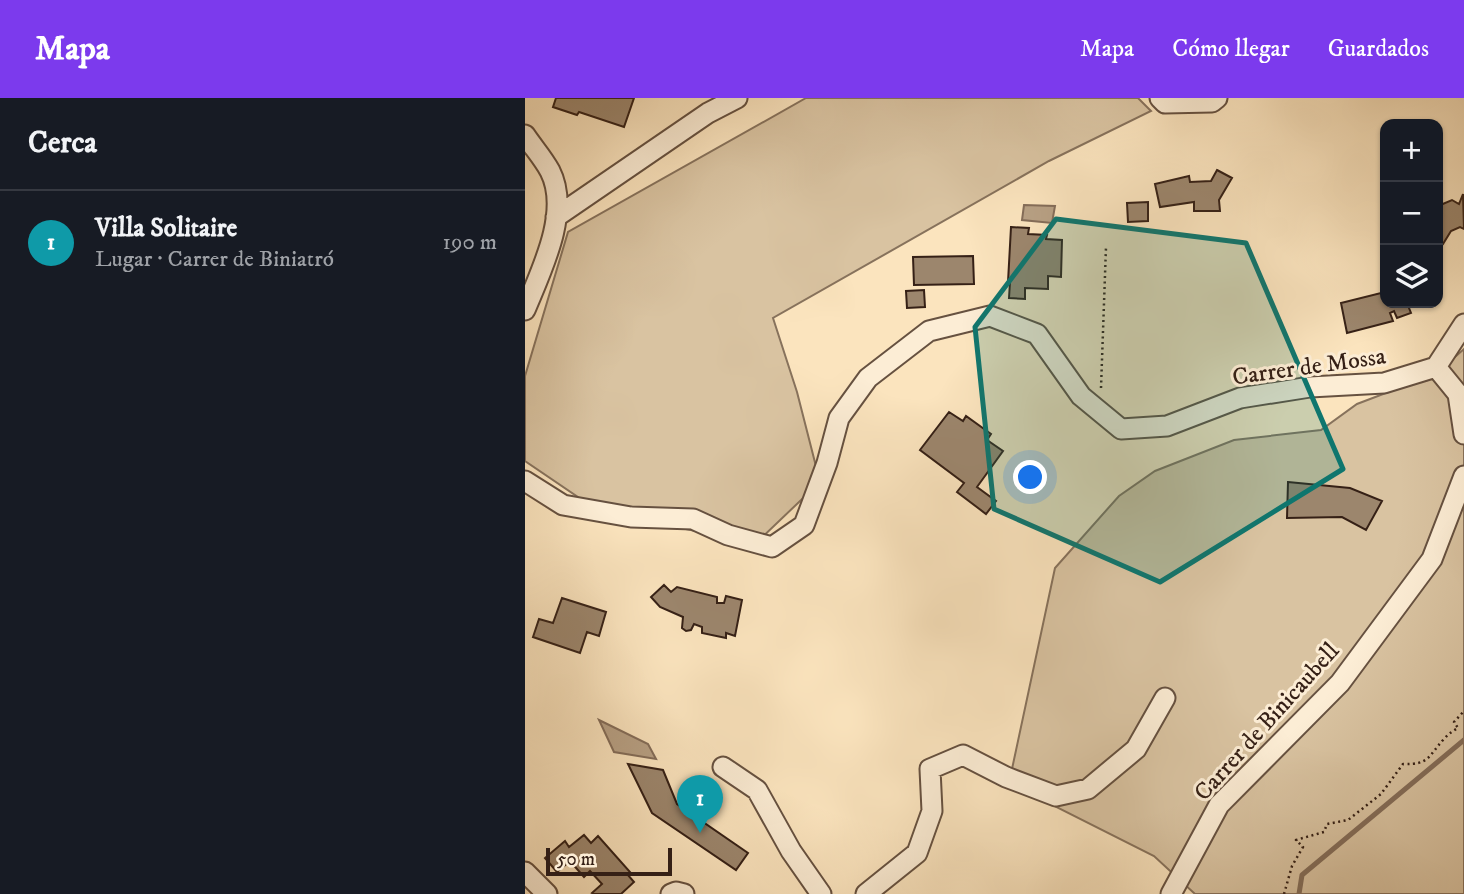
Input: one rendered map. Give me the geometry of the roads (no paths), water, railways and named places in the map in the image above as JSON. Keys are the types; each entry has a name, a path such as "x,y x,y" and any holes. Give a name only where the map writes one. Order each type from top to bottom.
{"street":[{"path":"556,217 708,113 737,98"},
{"path":"1160,98 1165,103 1212,102 1217,98"},
{"path":"525,135 551,172 558,203 549,254 525,310"},
{"name":"Carrer de Mossa","path":"525,481 563,505 631,517 693,519 728,535 772,547 804,525 827,463 839,418 868,378 929,331 990,316 1037,334 1081,396 1121,429 1167,426 1240,398 1310,387 1384,383 1436,367"},
{"path":"1464,324 1436,367 1458,394 1464,434"},
{"name":"Carrer de Binicaubell","path":"1171,894 1219,805 1340,683 1432,559 1464,476"},
{"path":"866,894 917,853 932,811 930,769 963,755 1006,778 1056,796 1088,789 1136,749 1165,698"},
{"path":"723,768 757,790 791,851 821,894"},
{"path":"525,872 548,894"},
{"path":"671,894 684,894"}],"waterway":[{"path":"1299,894 1302,875 1464,740"}],"place":[{"name":"Villa Solitaire","path":"700,833"}]}
